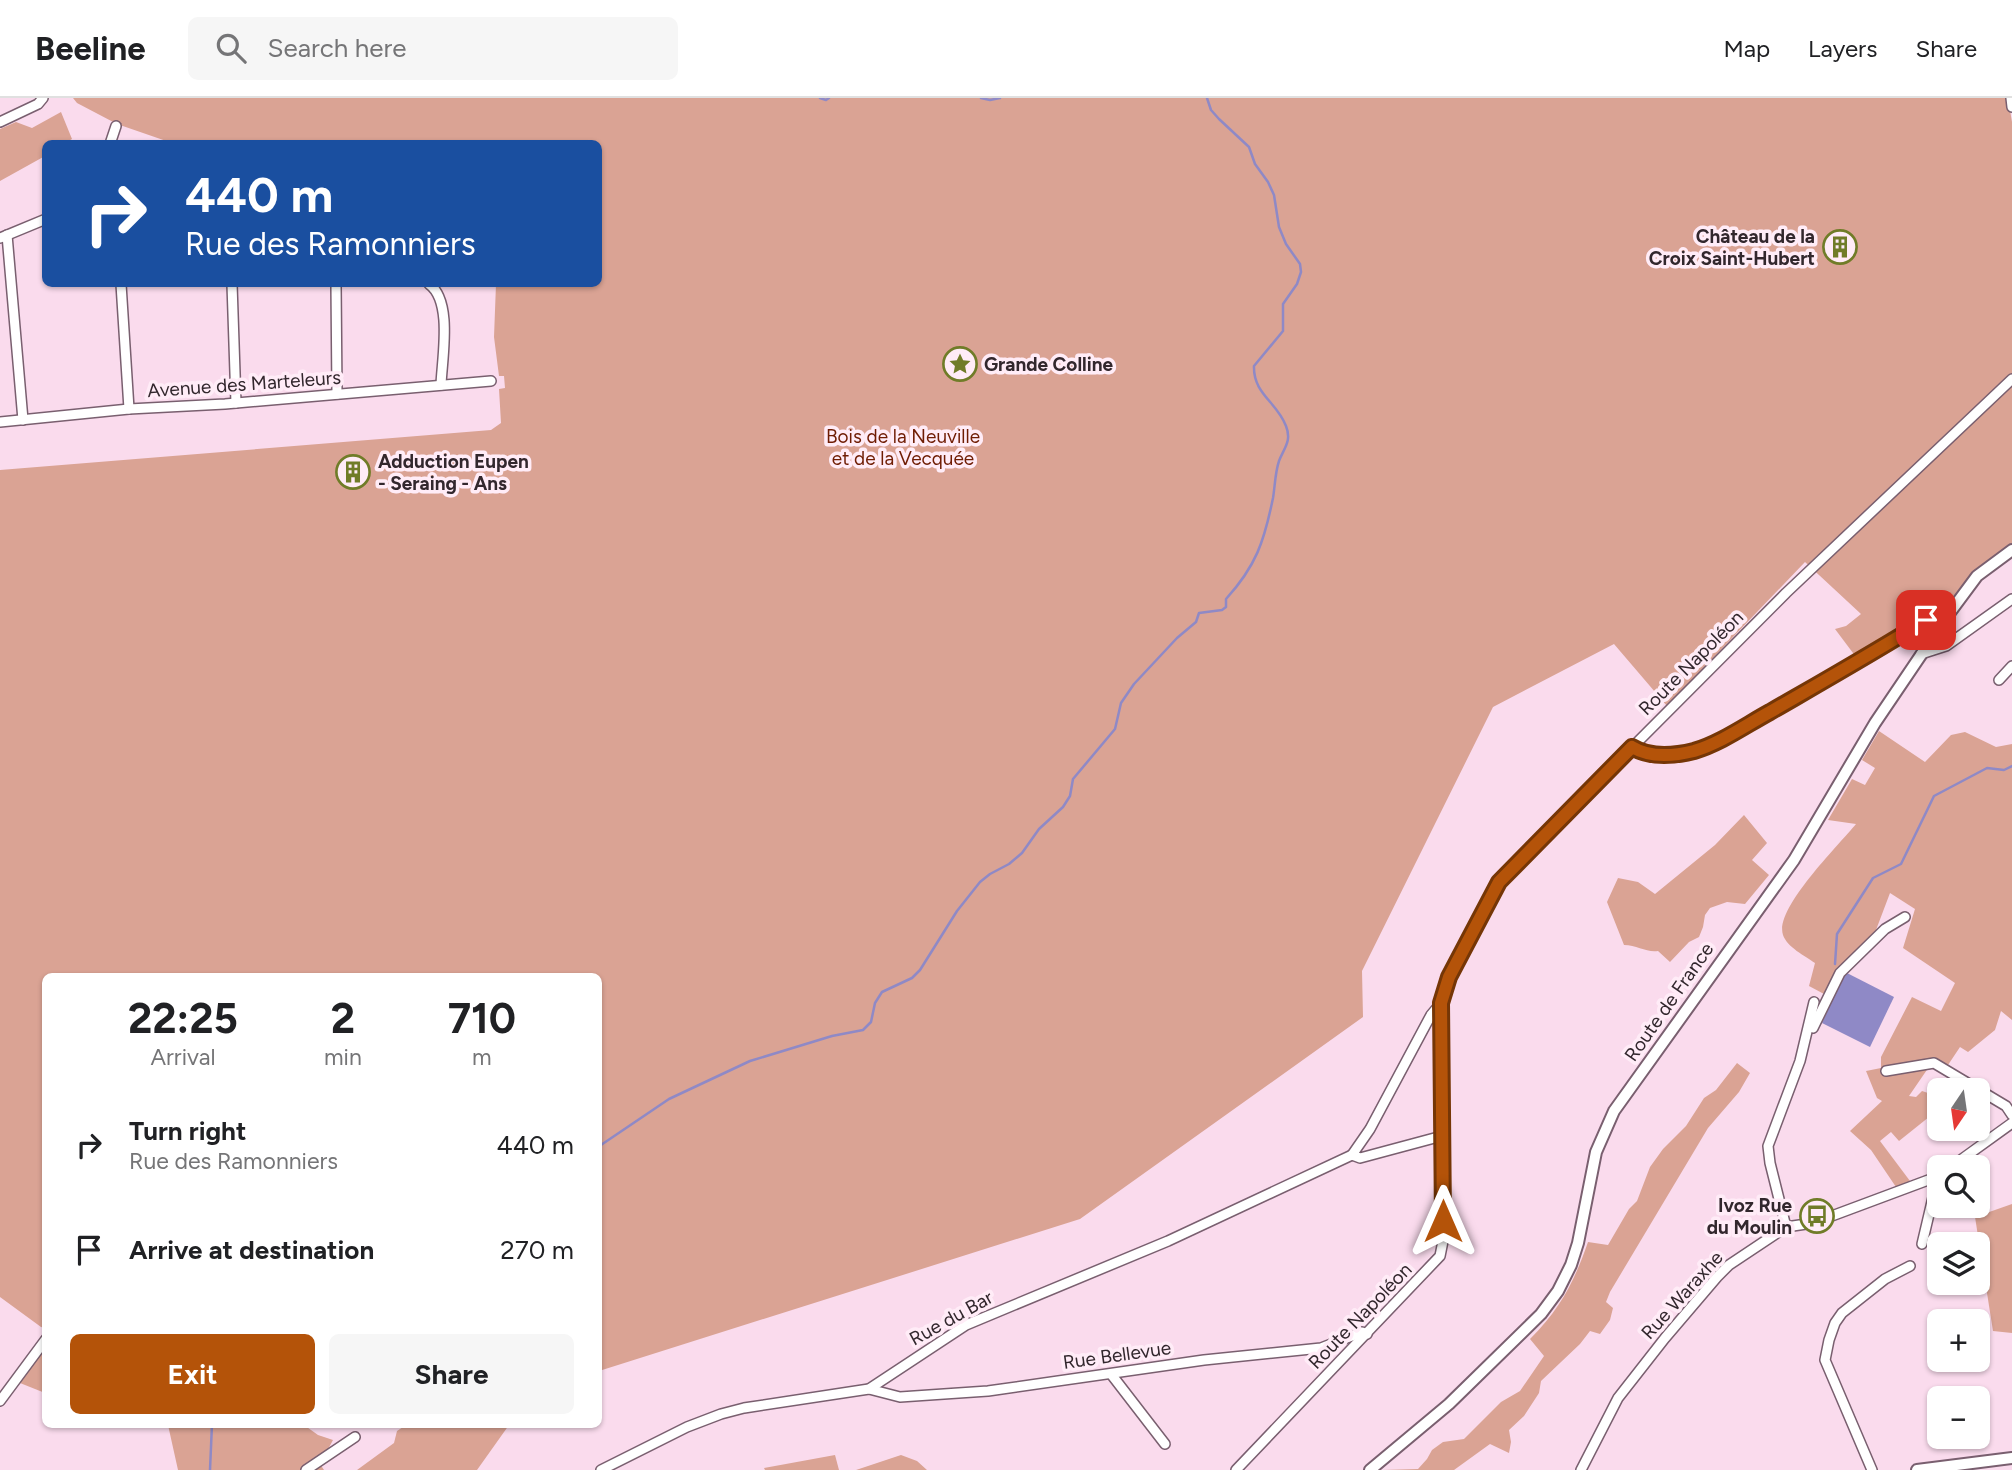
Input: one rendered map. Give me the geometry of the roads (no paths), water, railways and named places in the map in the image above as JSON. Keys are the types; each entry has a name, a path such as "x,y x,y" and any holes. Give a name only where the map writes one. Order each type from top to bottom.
{"main road":[{"name":"Route de France","path":"1370,1470 1449,1404 1541,1314 1558,1291 1578,1243 1596,1152 1614,1111 1794,860 1875,723 1948,615 1977,576 2012,550"},
{"path":"1917,1470 2012,1458"}],"street":[{"path":"0,122 38,104 43,98"},
{"path":"2011,98 2012,107"},
{"path":"111,140 116,126"},
{"path":"23,420 3,236 42,221"},
{"path":"121,287 129,409"},
{"path":"232,287 236,403"},
{"path":"336,287 337,394"},
{"path":"432,287 438,292 444,308 442,385"},
{"name":"Route Napoléon","path":"1236,1470 1440,1256 1443,1241 1441,1003 1449,977 1499,882 1815,564 2012,379"},
{"name":"Avenue des Marteleurs","path":"0,422 129,409 236,403 491,381"},
{"path":"1921,654 1946,646 2012,599"},
{"path":"1632,747 1641,752 1663,755 1704,747 1858,662 1926,620 1948,615"},
{"path":"1999,680 2012,666"},
{"path":"1786,1227 1768,1146 1807,1039 1840,973 1885,929 1905,917"},
{"path":"1807,1039 1814,1002"},
{"path":"1352,1155 1370,1129 1431,1015 1441,1003"},
{"path":"1886,1072 1934,1063 2006,1105 2012,1115"},
{"path":"1968,1155 2012,1123"},
{"name":"Rue du Bar","path":"601,1470 687,1427 721,1414 869,1389 976,1320 1168,1241 1352,1155 1360,1158 1442,1136"},
{"name":"Rue Waraxhe","path":"1581,1470 1618,1398 1717,1277 1743,1255 1786,1227 1813,1223 1927,1180"},
{"path":"1922,1244 1928,1218"},
{"path":"1872,1470 1825,1360 1830,1336 1842,1313 1885,1279 1910,1266"},
{"name":"Rue Bellevue","path":"869,1389 900,1397 1013,1388 1204,1360 1321,1348 1362,1332 1367,1334"},
{"path":"0,1401 42,1344"},
{"path":"1111,1374 1164,1444"},
{"path":"306,1470 355,1437"}],"waterway":[{"path":"820,98 829,98"},
{"path":"981,98 1000,98"},
{"path":"602,1144 669,1099 750,1061 832,1036 863,1030 871,1022 875,1003 882,992 912,978 920,970 957,911 980,882 1022,853 1039,829 1063,807 1070,796 1073,779 1115,729 1121,703 1134,684 1177,638 1196,622 1199,613 1226,607 1226,599 1252,564 1266,528 1279,461 1288,436 1282,418 1257,384 1254,366 1283,331 1283,304 1297,284 1301,272 1300,264 1286,244 1279,227 1274,195 1268,182 1255,164 1249,147 1211,110 1207,98"},
{"path":"1835,964 1837,934 1873,878 1901,864 1934,796 1987,768 2004,770 2012,766"},
{"path":"210,1470 212,1428"}],"place":[{"name":"Château de la Croix Saint-Hubert","path":"1840,247"},
{"name":"Grande Colline","path":"960,364"},
{"name":"Adduction Eupen - Seraing - Ans","path":"353,472"},
{"name":"Ivoz Rue du Moulin","path":"1817,1216"}],"park label":[{"name":"Bois de la Neuville et de la Vecquée","path":"903,447"}]}
